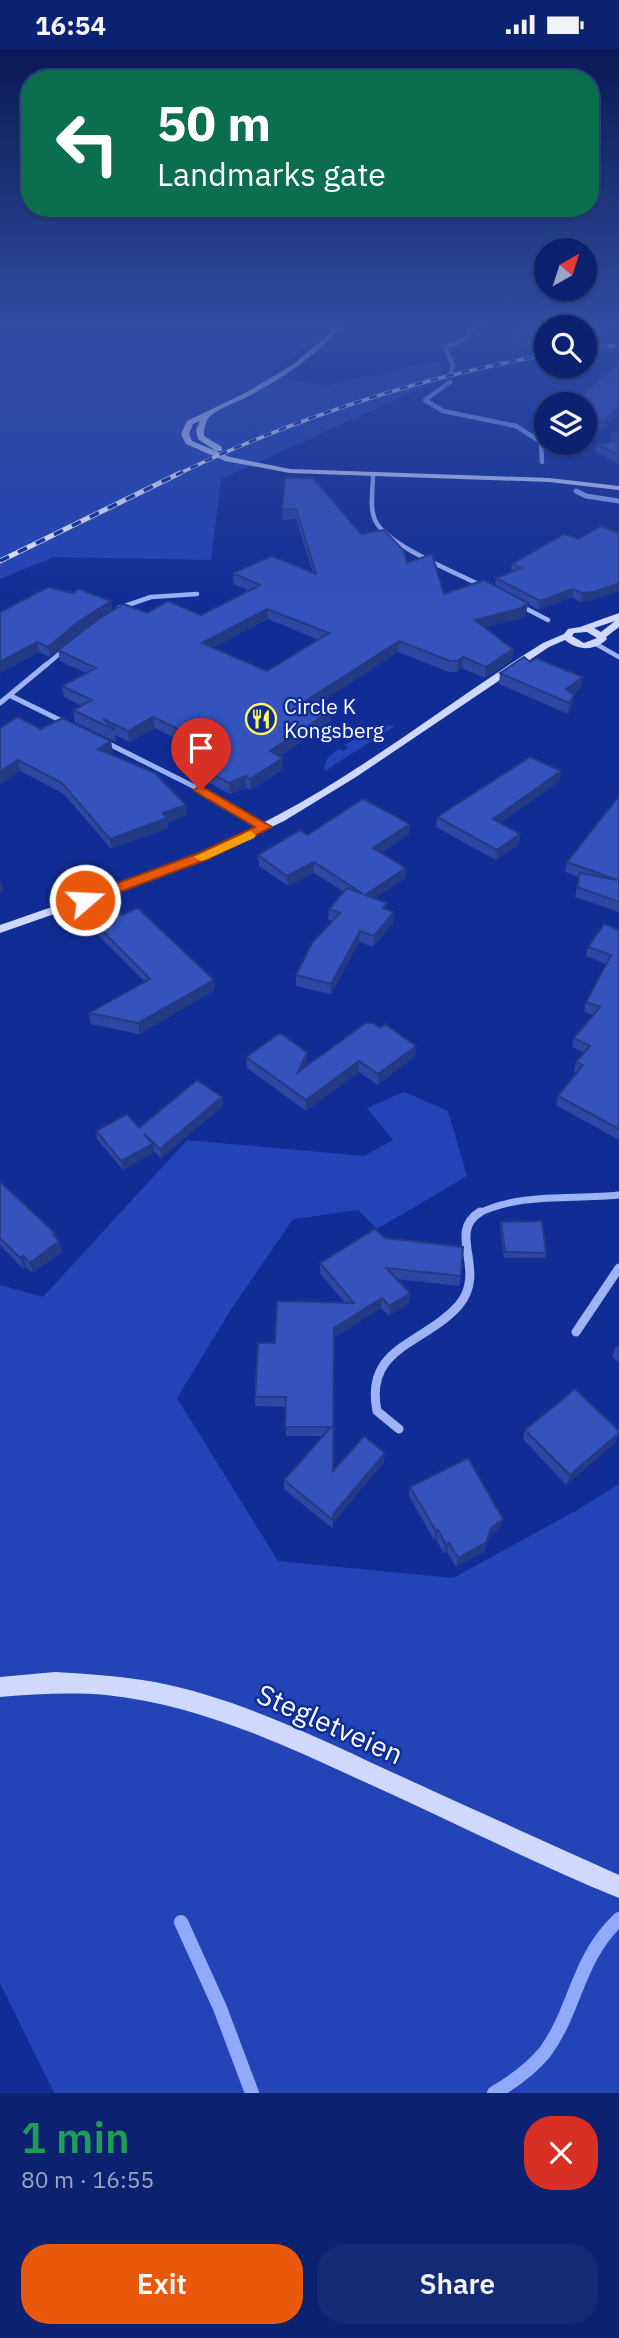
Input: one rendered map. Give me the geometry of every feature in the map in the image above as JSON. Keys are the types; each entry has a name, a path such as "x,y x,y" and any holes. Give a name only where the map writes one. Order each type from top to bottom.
{"street":[{"path":"200,418 190,423 186,434 189,442 212,454 275,469 549,479 619,488"},
{"path":"204,418 200,430 201,437 221,450 269,463 351,473"},
{"path":"373,474 373,508 376,523 382,531 488,589"},
{"path":"115,610 151,597 197,594"},
{"path":"512,602 548,620"},
{"path":"0,929 139,881 203,856 265,827 328,791 546,645 567,636 571,631 619,615"},
{"path":"532,655 599,640 619,622"},
{"path":"583,629 594,631 599,640 619,657"},
{"path":"567,636 570,641 584,645"},
{"path":"0,703 75,641"},
{"path":"11,696 70,725"},
{"path":"93,736 219,799 265,827"},
{"path":"399,1429 377,1411 374,1399 377,1370 384,1361 451,1312 471,1287 473,1274 464,1233 468,1222 476,1215 497,1206 619,1195"},
{"path":"576,1332 619,1268"},
{"name":"Stegletveien","path":"0,1687 60,1682 103,1683 190,1700 274,1731 619,1887"}],"shaded area":[{"path":"0,418 355,418 221,479 211,560 54,557 0,579"},
{"path":"382,725 395,726 325,771 326,761 333,753 339,749 343,751 348,747 344,745"},
{"path":"404,1092 448,1111 467,1176 377,1229 358,1210 293,1219 232,1308 177,1398 278,1561 453,1578 619,1484 619,2093 54,2093 0,1983 0,1285 43,1297 187,1140 364,1156 393,1140 367,1108"}],"building":[{"path":"619,441 619,455 597,444"},
{"path":"285,478 313,478 361,534 384,530 404,551 407,563 432,554 444,594 484,580 528,603 524,605 526,607 475,620 513,649 486,667 463,657 458,661 450,661 399,641 307,700 332,710 270,751 283,758 250,779 246,776 229,783 177,756 203,741 153,717 128,731 103,719 115,730 73,710 92,700 62,686 96,668 58,650 100,618 124,604 147,613 168,601 201,615 260,585 233,573 272,556 316,574 296,509 282,510","holes":["267,609 329,633 267,671 202,643"]},
{"path":"601,526 619,533 619,583 594,592 581,593 573,589 540,601 496,578 521,568 512,564 564,534 578,539"},
{"path":"48,587 73,593 79,589 111,601 78,622 48,647 37,642 0,662 0,612"},
{"path":"524,657 530,662 536,658 583,677 566,689 574,695 569,703 500,673"},
{"path":"18,717 41,729 62,718 111,741 98,749 155,773 186,805 163,813 167,818 110,839 62,783 18,760 0,772 0,728"},
{"path":"530,757 561,771 493,819 520,834 497,850 437,817"},
{"path":"619,796 619,902 577,887 580,873 617,880 567,862"},
{"path":"363,799 410,824 373,848 406,868 365,895 387,903 383,908 394,912 374,936 360,931 331,984 296,975 312,943 340,913 329,909 347,888 363,894 314,862 287,876 258,855 300,830 307,835"},
{"path":"138,908 214,980 138,1023 89,1013 150,979 94,922 118,911 122,915"},
{"path":"604,924 619,930 619,1129 558,1096 583,1065 576,1062 590,1046 574,1038 600,1007 586,1002 611,955 588,947"},
{"path":"366,1023 373,1023 380,1028 385,1024 416,1046 378,1074 359,1061 306,1100 246,1057 280,1033 307,1052 298,1072"},
{"path":"197,1080 222,1097 160,1149 144,1134 153,1144 121,1161 96,1131 127,1114 139,1128"},
{"path":"0,1182 55,1233 53,1234 59,1241 30,1263 23,1256 20,1258 0,1238"},
{"path":"542,1221 546,1253 505,1252 501,1222"},
{"path":"375,1229 385,1238 463,1247 461,1276 386,1268 410,1293 389,1306 382,1298 334,1328 333,1471 364,1436 385,1453 333,1514 333,1520 284,1480 331,1427 285,1427 286,1397 255,1397 258,1343 275,1343 277,1301 354,1303 320,1263"},
{"path":"575,1389 619,1433 570,1475 525,1430"},
{"path":"468,1458 503,1519 491,1528 486,1543 458,1558 449,1543 446,1545 438,1530 436,1531 410,1487"}],"waterway":[{"path":"479,418 516,426 541,442 542,462"},
{"path":"576,491 586,496 619,501"},
{"path":"494,2093 521,2075 545,2052 556,2035 585,1967 605,1935 619,1919"},
{"path":"181,1922 220,2008 252,2093"}],"railway":[{"path":"176,475 310,418"},
{"path":"0,561 180,473"}],"slow traffic":[{"path":"201,857 250,835"}],"place":[{"name":"Circle K Kongsberg","path":"261,719"}],"route":[{"path":"85,900 203,856 265,827 201,790"}]}
